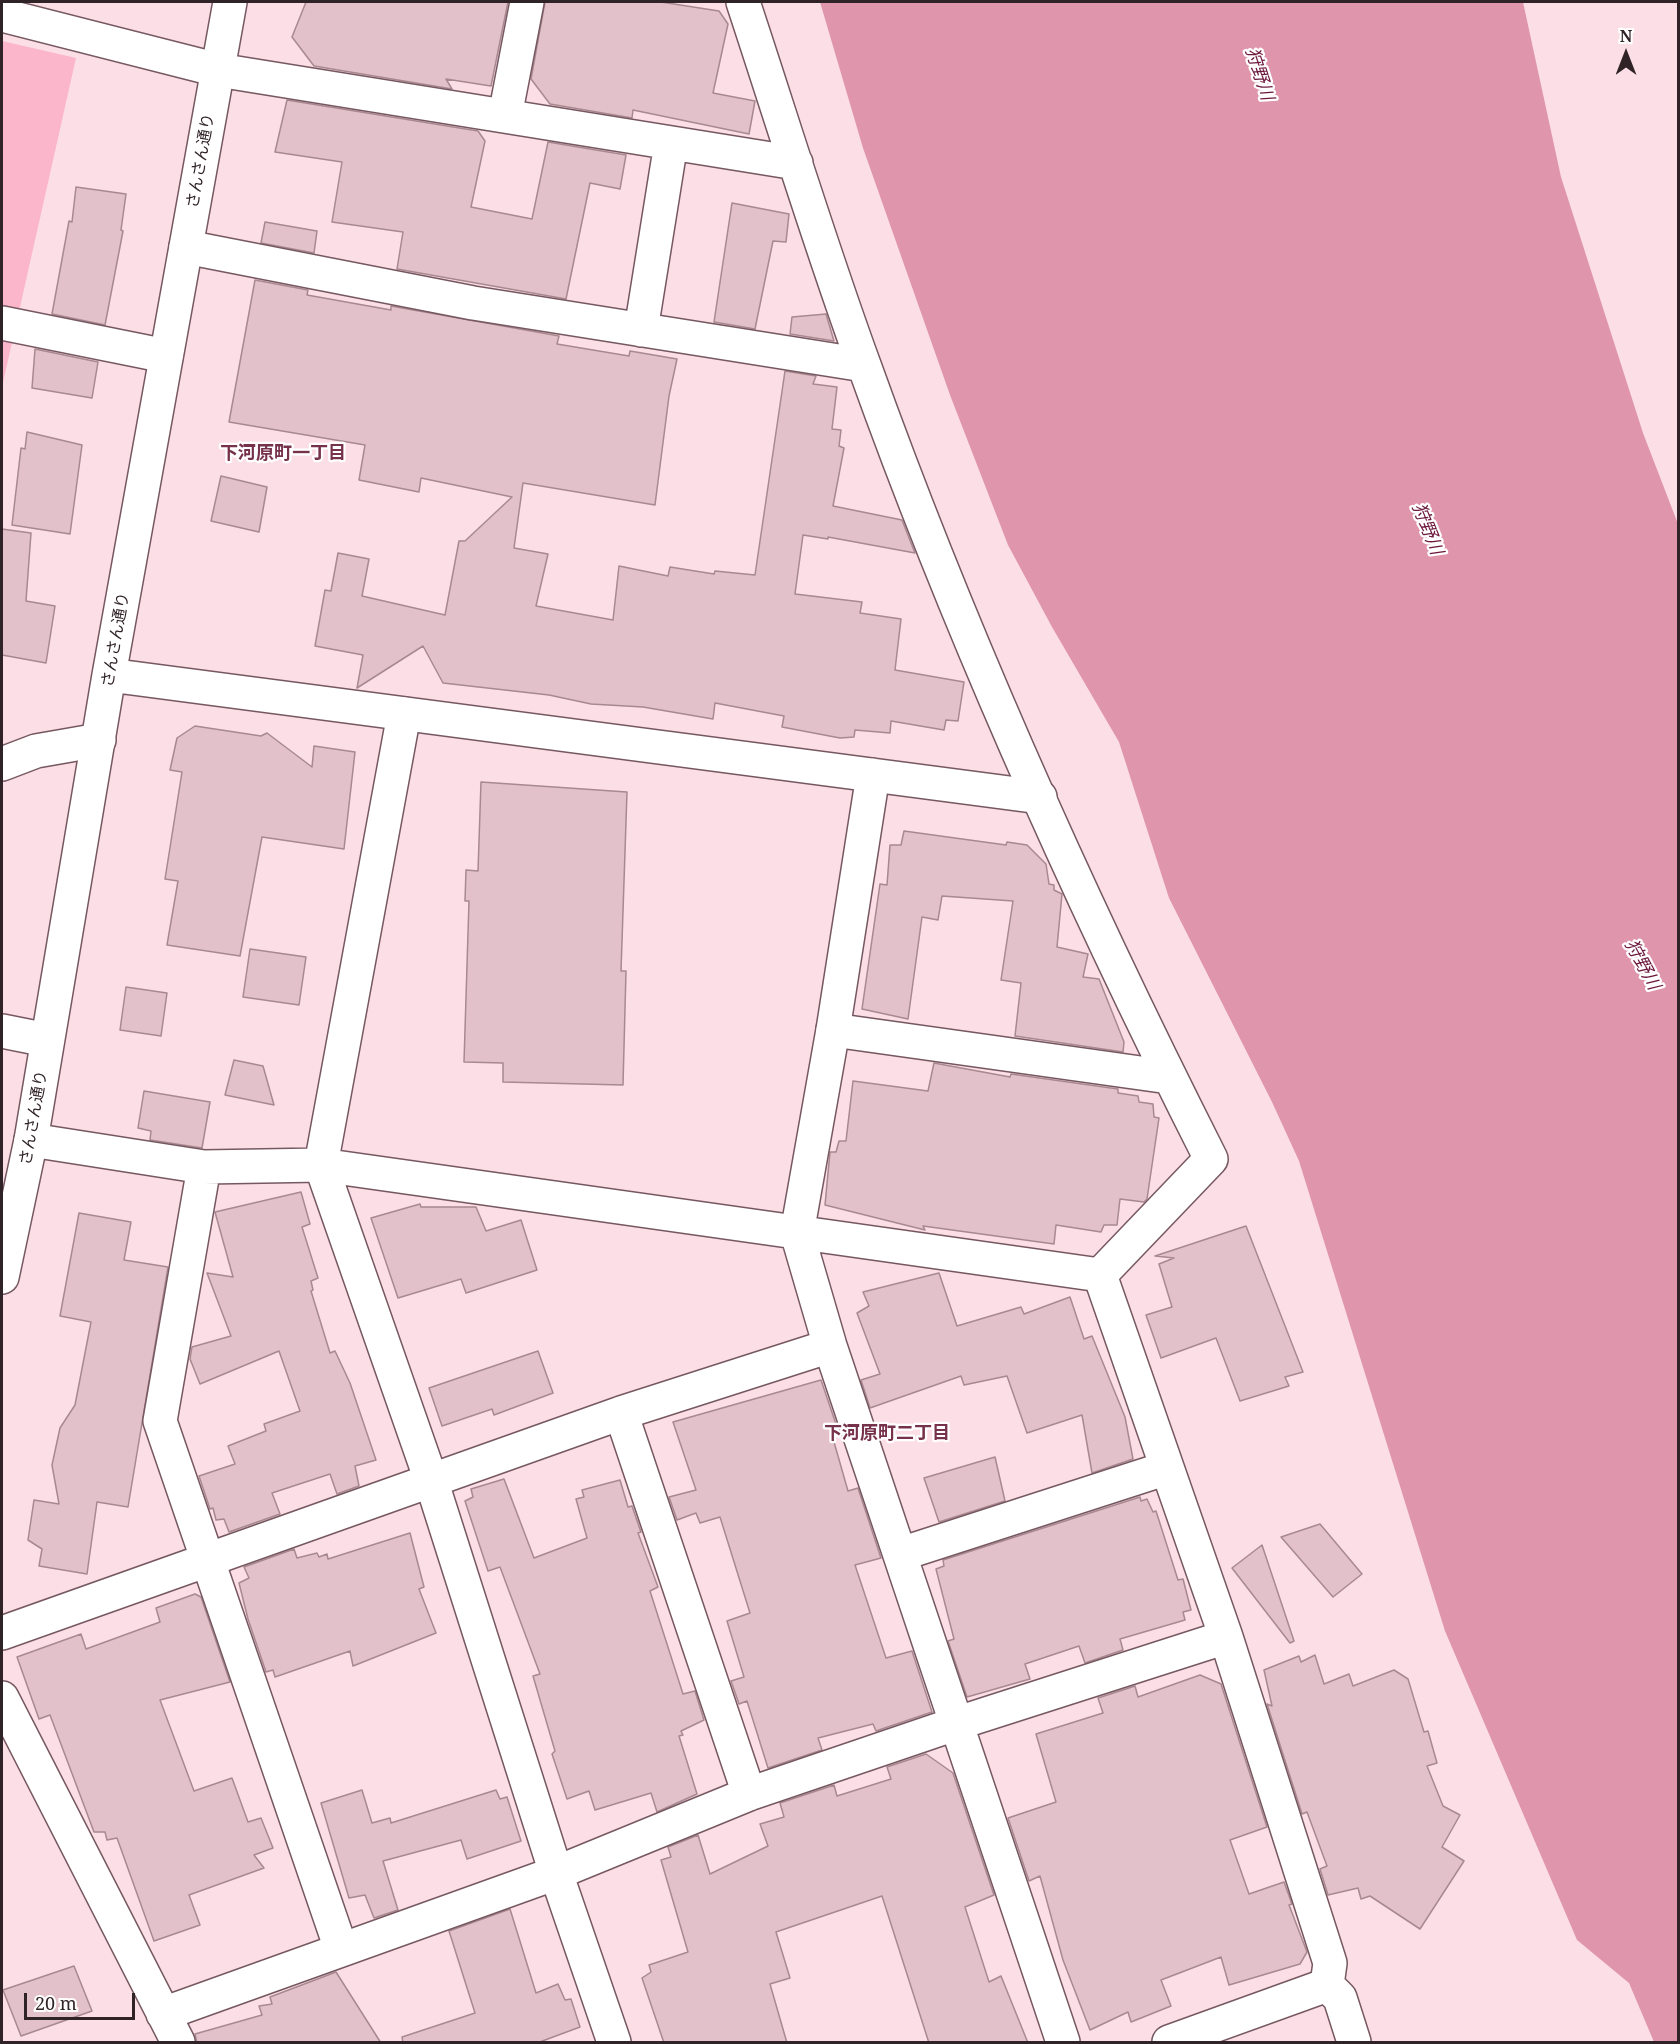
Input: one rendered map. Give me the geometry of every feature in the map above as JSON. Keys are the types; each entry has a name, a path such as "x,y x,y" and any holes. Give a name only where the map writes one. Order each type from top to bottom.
{"street":[{"name":"さんさん通り","path":"2,1277 31,1140 110,675 230,2"},
{"path":"505,116 526,2"},
{"path":"743,2 864,365 946,579 1040,797 1170,1077 1211,1159 1100,1275"},
{"path":"2,15 218,69 796,163"},
{"path":"640,330 671,143"},
{"path":"186,247 473,303 864,365"},
{"path":"2,323 166,356"},
{"path":"110,675 1040,797"},
{"path":"404,714 321,1165 430,1480 608,2041"},
{"path":"2,764 36,751 99,740"},
{"path":"873,776 833,1030 797,1233 830,1346 958,1723 1063,2043"},
{"path":"833,1030 1170,1077"},
{"path":"2,1031 47,1040"},
{"path":"31,1140 204,1167 321,1165 1100,1275"},
{"path":"204,1167 160,1421 341,1949"},
{"path":"1100,1275 1226,1637 1330,1963 1327,1985"},
{"path":"2,1633 621,1413 830,1346"},
{"path":"621,1413 748,1794"},
{"path":"901,1554 1167,1468"},
{"path":"2,1698 170,2029 341,1949 556,1873 748,1794 958,1723 1226,1637"},
{"path":"1169,2043 1327,1985"},
{"path":"1327,1985 1340,1998 1354,2043"}],"shaded area":[{"path":"2,41 76,58 2,387"}],"water":[{"name":"狩野川","path":"820,2 1523,2 1561,177 1643,433 1678,524 1678,2042 1654,2042 1629,1983 1577,1940 1445,1631 1299,1161 1272,1102 1169,898 1119,742 1052,627 1008,545 950,395 863,148"}],"building":[{"path":"306,2 508,2 491,86 446,79 452,89 314,66 292,37"},
{"path":"545,2 661,2 719,11 728,24 713,93 755,101 749,134 633,110 632,118 550,104 531,79"},
{"path":"287,100 478,131 485,141 471,207 532,219 548,142 626,155 620,189 590,183 566,299 397,269 403,232 332,222 342,162 275,152"},
{"path":"76,187 126,194 121,230 123,231 105,325 52,314 69,221 72,222"},
{"path":"732,203 789,214 786,242 773,241 755,329 714,322"},
{"path":"265,222 317,231 314,253 261,243"},
{"path":"255,280 308,290 307,295 391,310 391,306 559,336 557,344 629,356 630,351 677,359 669,396 655,505 523,483 514,548 548,554 536,606 613,620 619,566 668,576 670,567 714,574 715,571 755,575 785,371 816,376 813,384 837,387 832,429 841,430 839,446 844,448 833,506 902,520 915,553 828,537 828,539 803,535 795,594 862,602 860,613 901,619 895,670 964,682 958,721 946,720 944,730 891,721 890,733 855,730 854,737 840,738 782,727 784,716 715,703 713,719 643,707 591,704 549,695 443,683 423,646 357,688 363,655 315,646 325,590 331,591 338,553 369,559 362,596 445,615 459,541 465,541 512,497 421,478 419,492 359,480 365,445 229,422"},
{"path":"826,314 834,341 790,334 792,317"},
{"path":"35,349 98,362 92,398 32,388"},
{"path":"27,432 82,445 70,534 12,525 21,448 25,449"},
{"path":"221,476 267,487 259,532 211,521"},
{"path":"2,529 31,533 26,601 55,606 46,663 2,655"},
{"path":"195,726 261,736 267,733 312,767 314,746 355,752 344,849 262,837 240,956 167,945 178,881 165,879 182,772 170,770 177,738"},
{"path":"481,782 627,792 621,971 626,971 623,1085 503,1082 503,1063 464,1062 469,901 465,901 466,870 478,871"},
{"path":"904,831 1006,845 1007,842 1027,845 1046,864 1049,884 1054,885 1054,890 1062,894 1057,947 1088,954 1083,977 1099,979 1124,1042 1123,1052 1015,1036 1021,983 1001,980 1013,901 942,896 938,920 922,917 908,1019 862,1009 880,884 887,885 890,845 901,845"},
{"path":"250,949 306,957 299,1005 243,997"},
{"path":"126,987 167,993 161,1036 120,1030"},
{"path":"234,1060 263,1066 274,1105 225,1095"},
{"path":"934,1063 1010,1077 1011,1074 1118,1089 1118,1093 1138,1096 1139,1102 1153,1104 1154,1117 1159,1118 1147,1199 1144,1202 1120,1199 1117,1225 1104,1225 1101,1232 1056,1225 1054,1244 923,1226 925,1230 825,1205 830,1152 836,1152 839,1141 846,1141 853,1081 928,1091"},
{"path":"144,1091 210,1102 202,1148 150,1140 151,1131 138,1128"},
{"path":"301,1192 310,1224 302,1227 318,1278 311,1281 313,1290 311,1291 330,1353 335,1351 350,1383 376,1460 355,1466 359,1486 337,1494 330,1474 272,1493 280,1514 229,1532 224,1519 216,1520 213,1508 210,1509 199,1476 235,1464 228,1446 266,1431 264,1424 300,1411 279,1351 200,1384 190,1359 192,1347 231,1336 207,1273 233,1277 215,1212"},
{"path":"420,1204 421,1207 476,1207 486,1231 521,1220 537,1270 466,1293 461,1279 398,1298 371,1218"},
{"path":"79,1213 131,1222 124,1260 168,1267 128,1507 97,1502 87,1574 39,1566 42,1549 28,1540 34,1500 59,1504 52,1465 60,1428 75,1405 91,1322 60,1316"},
{"path":"1246,1226 1303,1372 1285,1377 1289,1386 1240,1401 1216,1338 1161,1358 1146,1315 1172,1307 1159,1264 1174,1258 1155,1256"},
{"path":"939,1273 957,1326 1021,1307 1024,1314 1070,1297 1084,1339 1092,1336 1125,1417 1133,1459 1092,1473 1082,1415 1027,1433 1007,1376 964,1385 961,1376 870,1408 861,1380 880,1374 857,1313 869,1306 863,1292"},
{"path":"538,1351 553,1393 494,1415 492,1409 442,1426 429,1388"},
{"path":"821,1380 839,1433 832,1435 848,1491 858,1488 881,1558 855,1565 886,1658 912,1651 932,1712 876,1731 873,1724 818,1738 822,1750 768,1768 747,1701 739,1704 731,1681 744,1677 727,1621 750,1613 720,1517 700,1523 696,1513 677,1520 669,1497 696,1490 673,1422"},
{"path":"995,1457 1005,1501 939,1522 924,1478"},
{"path":"504,1479 534,1558 587,1538 576,1499 584,1497 582,1490 620,1480 628,1507 632,1506 641,1532 638,1533 658,1587 650,1591 683,1694 695,1691 704,1720 681,1731 683,1735 679,1736 697,1794 657,1812 651,1793 595,1810 589,1791 567,1799 552,1754 555,1751 533,1676 540,1674 500,1567 488,1571 465,1501 473,1497 471,1489"},
{"path":"1140,1497 1141,1501 1147,1499 1153,1512 1156,1511 1178,1580 1183,1579 1191,1610 1183,1612 1185,1620 1120,1639 1123,1650 1085,1663 1079,1646 1025,1664 1030,1679 967,1697 948,1641 954,1639 936,1569 944,1566 943,1560"},
{"path":"1320,1524 1362,1574 1333,1597 1281,1537"},
{"path":"410,1533 424,1587 419,1589 436,1633 353,1666 350,1651 275,1677 273,1670 266,1672 248,1619 239,1583 249,1578 244,1567 294,1549 297,1558 317,1553 319,1557 327,1554 328,1559"},
{"path":"1262,1545 1294,1641 1290,1643 1232,1568"},
{"path":"195,1594 201,1597 230,1682 160,1700 194,1791 232,1778 248,1822 261,1818 273,1848 254,1855 264,1868 189,1895 200,1925 154,1941 117,1838 107,1840 105,1832 94,1832 50,1715 39,1719 17,1657 81,1634 86,1649 160,1622 156,1608"},
{"path":"1315,1655 1324,1684 1349,1674 1353,1686 1394,1670 1408,1679 1424,1732 1428,1731 1437,1763 1427,1766 1443,1806 1460,1815 1442,1847 1464,1861 1420,1929 1370,1896 1361,1899 1358,1888 1328,1895 1320,1869 1327,1866 1307,1812 1302,1814 1267,1704 1272,1706 1264,1670 1299,1656 1301,1662"},
{"path":"1200,1675 1221,1684 1267,1827 1230,1840 1249,1894 1284,1882 1292,1904 1289,1905 1307,1952 1300,1964 1229,1985 1221,1957 1161,1980 1171,2006 1131,2022 1128,2012 1090,2030 1063,1960 1040,1876 1029,1881 1008,1818 1056,1802 1036,1734 1103,1713 1098,1698 1135,1686 1138,1697"},
{"path":"926,1754 953,1773 994,1895 965,1907 989,1982 1001,1976 1028,2043 929,2043 882,1896 776,1932 790,1978 770,1984 787,2043 664,2043 642,1978 651,1972 649,1965 688,1952 661,1860 671,1857 668,1847 698,1835 710,1874 768,1846 760,1824 784,1817 780,1803 834,1785 837,1796 891,1779 887,1767"},
{"path":"362,1790 372,1823 390,1818 391,1823 496,1790 500,1799 507,1797 521,1841 467,1859 461,1840 383,1861 398,1910 374,1918 365,1895 349,1898 321,1803"},
{"path":"510,1909 536,1993 558,1984 565,2000 571,1999 580,2027 537,2043 403,2043 402,2037 475,2013 449,1931"},
{"path":"74,1966 92,2011 21,2036 3,1990"},
{"path":"336,1972 381,2043 197,2043 195,2034 262,2015 259,2006 272,2004 270,1997"}],"district":[{"name":"下河原町一丁目","path":"283,454"},
{"name":"下河原町二丁目","path":"887,1434"}]}
